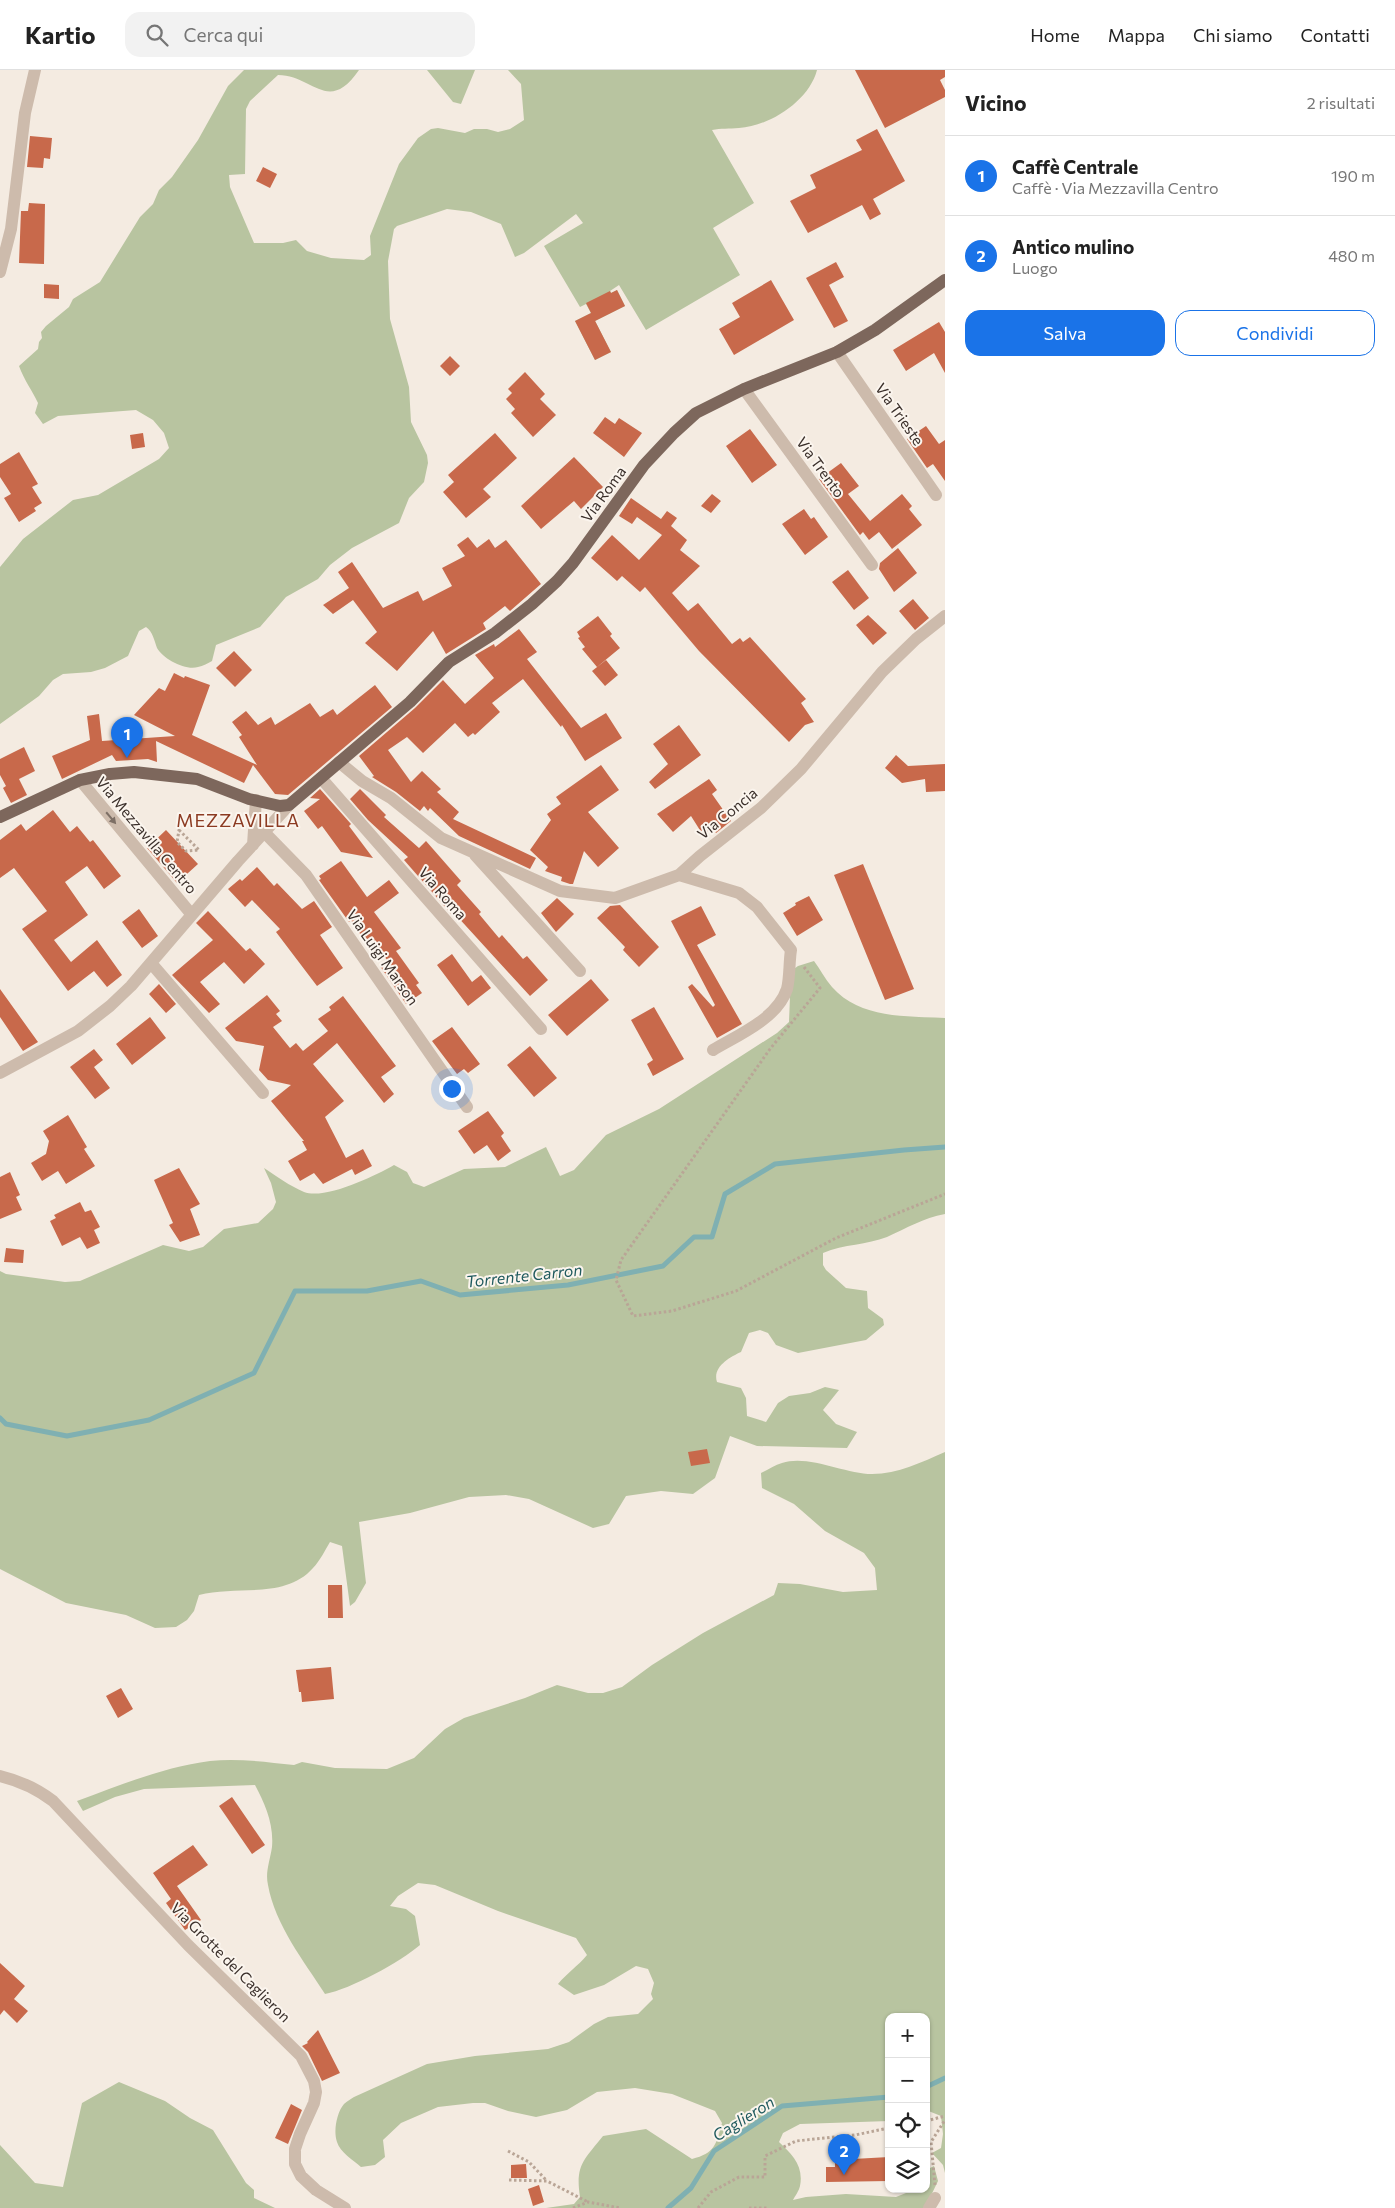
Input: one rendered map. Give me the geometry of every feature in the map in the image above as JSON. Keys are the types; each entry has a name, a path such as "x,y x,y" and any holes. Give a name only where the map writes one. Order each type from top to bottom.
{"main road":[{"name":"Via Roma","path":"289,805 410,702 449,662 502,627 557,581 573,563 644,465 696,413 744,389 837,352 875,330 945,280"},
{"name":"Via Mezzavilla Centro","path":"80,780 110,774 134,772 197,779 256,800 280,806 289,805"},
{"path":"0,817 80,780"}],"street":[{"path":"0,272 11,230 25,113 35,70"},
{"name":"Via Trieste","path":"837,352 936,495"},
{"name":"Via Trento","path":"744,389 872,564"},
{"name":"Via Concia","path":"339,762 362,781 391,798 441,838 560,891 615,898 679,875 761,808 801,769 882,672 916,639 945,616"},
{"name":"Via Roma","path":"321,778 541,1029"},
{"name":"Via Mezzavilla Centro","path":"80,780 192,915"},
{"path":"254,845 256,800"},
{"path":"0,1074 78,1032 110,1006 151,963 289,805"},
{"name":"Via Luigi Marson","path":"265,833 306,875 467,1106"},
{"name":"Via Concia","path":"472,852 580,971"},
{"path":"679,875 739,894 757,907 791,950 787,988 779,1004 761,1020 713,1050"},
{"path":"151,963 263,1093"},
{"name":"Via Grotte del Caglieron","path":"0,1776 19,1780 39,1790 53,1801 188,1945 301,2056 314,2081 316,2092 314,2103 295,2149 296,2164 301,2176 316,2190 345,2208"}],"path":[{"path":"179,830 199,850 186,851 178,842 179,830"},
{"path":"791,950 820,988 770,1049 620,1260 616,1280 632,1316 672,1311 736,1290 836,1238 945,1194"},
{"path":"930,2120 945,2116"},
{"path":"932,2203 931,2142 945,2120"},
{"path":"698,2208 711,2192 739,2177 765,2177 765,2156 796,2141 855,2135 885,2129"},
{"path":"508,2151 529,2162 547,2181 588,2202 620,2208"},
{"path":"509,2180 547,2181"},
{"path":"573,2208 588,2202"},
{"path":"749,2208 767,2208"}],"green space":[{"path":"244,70 359,70 348,83 338,90 329,91 290,77 278,75 250,101 246,109 245,174 229,175 230,187 254,243 283,243 296,240 307,251 331,258 364,260 371,255 370,236 399,164 418,138 431,129 438,128 465,133 474,129 487,129 498,132 510,129 524,120 521,84 508,70 817,70 806,92 787,110 775,117 751,126 712,130 754,203 713,228 740,275 646,330 619,285 610,291 611,293 617,290 625,306 595,321 611,352 595,360 575,321 591,313 586,304 580,307 544,246 583,223 576,214 524,253 515,257 501,224 471,212 447,209 397,226 394,229 388,261 390,319 409,387 411,422 427,455 428,463 424,482 409,498 399,523 352,548 330,565 318,579 286,597 260,627 216,645 212,661 207,664 193,668 181,666 169,660 157,648 152,634 146,627 139,631 128,656 105,668 91,672 63,674 53,680 39,696 0,724 0,567 23,539 73,500 98,495 159,459 169,448 164,433 153,420 136,410 58,416 43,424 35,413 38,403 19,366 38,349 42,338 41,332 46,326 69,307 73,299 100,282 140,217 153,204 159,190 172,177 198,140 228,86"},
{"path":"427,70 475,70 461,104 453,102"},
{"path":"814,961 832,987 856,1005 885,1014 945,1018 945,1214 922,1221 879,1240 823,1253 823,1265 826,1270 846,1288 867,1291 868,1308 883,1319 884,1325 866,1340 798,1353 776,1345 768,1333 760,1330 749,1333 741,1352 723,1363 717,1372 717,1382 741,1388 746,1398 747,1416 766,1422 778,1403 789,1396 810,1393 825,1387 839,1390 823,1410 836,1424 857,1432 847,1448 757,1446 730,1436 715,1478 693,1494 661,1491 626,1496 609,1524 593,1528 529,1499 506,1495 469,1497 410,1513 359,1522 366,1583 355,1602 350,1606 342,1546 330,1542 316,1565 302,1578 274,1588 213,1592 199,1595 194,1611 187,1620 176,1627 155,1628 126,1615 66,1603 0,1569 0,1271 6,1274 65,1282 80,1281 163,1245 189,1251 203,1247 224,1229 258,1223 273,1209 276,1202 271,1183 264,1168 299,1190 313,1194 350,1186 394,1165 407,1172 413,1183 424,1187 464,1169 505,1167 546,1147 560,1176 574,1170 606,1135 659,1109 777,1033 789,1022 791,971 798,966"},
{"path":"945,1452 945,2173 943,2165 932,2153 941,2148 943,2134 941,2116 930,2112 930,2013 885,2013 885,2121 800,2124 783,2133 779,2142 799,2166 800,2186 793,2200 806,2197 846,2194 896,2197 906,2193 930,2193 930,2168 934,2166 938,2181 925,2208 546,2208 574,2204 580,2197 579,2177 582,2164 603,2136 646,2129 692,2159 706,2154 713,2147 722,2123 715,2111 672,2094 635,2088 597,2092 567,2110 536,2117 508,2111 485,2103 438,2107 401,2123 383,2140 385,2157 375,2165 361,2167 347,2156 339,2146 336,2138 338,2117 342,2107 348,2101 427,2064 475,2056 548,2049 569,2042 594,2024 608,2017 638,2014 653,1999 651,1994 654,1983 648,1969 636,1966 604,1985 574,1995 558,1984 587,1955 576,1938 498,1911 435,1885 418,1883 398,1896 390,1906 406,1909 415,1916 420,1945 375,1974 348,1987 325,1994 291,1942 272,1900 267,1876 272,1847 272,1830 265,1807 255,1785 144,1789 115,1797 83,1811 77,1801 159,1772 210,1761 241,1760 294,1765 302,1762 335,1768 387,1769 414,1758 445,1729 464,1718 525,1698 557,1685 588,1693 603,1693 622,1687 652,1665 703,1633 774,1595 778,1583 800,1584 843,1592 877,1590 875,1568 864,1553 825,1531 794,1504 762,1488 761,1473 782,1463 792,1461 803,1461 872,1474 910,1467"},
{"path":"119,2082 165,2101 190,2118 213,2130 246,2183 254,2190 254,2198 275,2208 0,2208 0,2145 35,2183 63,2187 82,2103"}],"building":[{"path":"855,70 945,70 945,77 940,80 945,90 945,97 885,128"},
{"path":"877,129 905,181 873,199 881,214 870,220 862,205 808,233 790,201 816,188 810,175 862,150 856,140"},
{"path":"30,136 52,138 50,159 44,158 43,168 27,167"},
{"path":"263,167 277,174 270,188 256,181"},
{"path":"29,203 45,204 44,264 19,263 21,211 28,211"},
{"path":"836,262 844,277 829,285 848,321 834,328 806,278"},
{"path":"771,280 794,320 734,355 719,329 740,317 732,303"},
{"path":"44,284 59,285 59,299 44,298"},
{"path":"617,290 625,306 595,321 586,303 610,291 611,293"},
{"path":"591,313 611,352 595,360 575,321"},
{"path":"939,322 945,332 945,373 934,353 906,371 893,350"},
{"path":"450,356 460,366 450,376 440,366"},
{"path":"525,372 545,394 540,399 556,415 533,437 511,413 515,409 506,399 512,393 508,389"},
{"path":"605,417 615,424 619,418 642,433 624,457 593,433"},
{"path":"926,426 939,444 945,440 945,481 933,464 927,468 907,439"},
{"path":"750,429 777,465 752,483 726,446"},
{"path":"143,433 145,447 132,449 130,435"},
{"path":"495,433 517,458 483,489 491,497 466,518 443,492 454,482 448,475"},
{"path":"19,452 38,484 32,487 42,503 34,508 36,511 19,522 4,498 11,494 0,477 0,464"},
{"path":"574,457 603,487 581,509 574,501 541,529 521,506"},
{"path":"841,463 859,486 848,494 870,521 902,494 912,506 909,509 922,525 892,549 879,532 869,540 863,532 860,535 819,479"},
{"path":"712,494 721,501 711,513 701,506"},
{"path":"631,498 661,519 667,511 677,518 671,526 687,540 680,550 700,566 672,593 688,611 698,603 732,644 740,638 743,642 750,637 806,699 801,703 814,722 805,725 789,742 699,651 645,587 640,592 622,576 617,581 591,558 612,535 639,560 662,535 637,517 632,524 619,516"},
{"path":"804,509 811,519 814,517 828,537 805,555 782,524"},
{"path":"468,537 477,548 489,539 495,548 506,540 541,584 510,611 505,606 483,623 486,629 446,654 433,631 397,671 365,643 377,632 353,600 333,614 323,605 349,588 338,572 352,562 383,608 418,591 423,601 452,586 442,568 465,556 457,545"},
{"path":"898,548 917,573 894,592 879,569 880,563"},
{"path":"848,570 869,598 854,610 832,582"},
{"path":"913,599 929,618 915,630 899,611"},
{"path":"868,615 887,633 873,645 856,625"},
{"path":"598,616 620,648 597,667 582,649 585,647 578,638 580,637 577,632"},
{"path":"519,629 537,652 527,659 581,728 606,713 622,738 585,761 562,725 561,727 523,679 492,703 500,712 475,735 473,733 468,737 455,723 423,753 407,737 388,750 411,782 422,771 441,789 437,792 459,812 453,819 536,858 530,869 459,836 430,808 428,811 424,806 420,811 396,792 372,777 374,776 359,756 415,708 443,680 465,704 494,678 475,655 494,644 495,647"},
{"path":"234,651 252,670 235,687 216,668"},
{"path":"606,660 618,675 605,686 592,671"},
{"path":"174,673 184,678 185,676 210,685 192,735 257,765 239,737 242,735 232,722 246,711 258,725 271,717 275,725 310,703 320,717 333,709 337,715 375,685 392,707 288,795 275,794 253,765 244,783 156,741 157,762 148,759 116,761 112,755 62,779 52,756 90,740 87,716 99,714 102,741 175,736 134,715 159,688 165,691"},
{"path":"679,725 701,755 655,789 649,782 668,764 653,744"},
{"path":"24,747 35,771 19,779 27,795 11,803 3,788 6,786 0,775 0,759"},
{"path":"896,755 908,766 945,764 945,791 926,792 925,779 902,783 885,768"},
{"path":"601,765 619,790 588,812 619,848 598,867 584,851 573,884 570,884 561,881 562,877 545,871 548,867 530,850 551,820 547,814 561,804 556,797"},
{"path":"709,779 717,790 712,794 731,821 716,833 713,828 703,835 691,816 673,832 657,814"},
{"path":"320,789 351,824 349,826 373,858 341,852 322,826 318,829 304,811 320,799 310,798"},
{"path":"360,789 386,815 384,817 419,848 426,841 461,881 457,885 481,912 479,914 499,938 502,935 523,959 527,956 548,980 530,996 455,914 453,916 404,860 408,857 368,820 350,799"},
{"path":"53,810 70,832 77,826 90,842 93,840 121,876 104,889 87,866 65,882 88,915 54,940 71,962 97,940 122,975 107,987 94,971 68,991 22,929 47,911 14,868 0,878 0,840 21,824 26,831"},
{"path":"166,830 198,864 177,883 147,848"},
{"path":"341,861 367,897 389,880 399,893 374,912 401,948 396,951 419,983 416,985 422,993 406,1004 380,966 387,960 376,945 370,949 351,920 349,922 319,880 321,879 319,876"},
{"path":"863,864 914,989 885,1000 834,875"},
{"path":"257,867 274,886 277,883 302,909 314,901 332,927 320,935 343,968 317,986 276,932 280,929 252,900 245,907 228,889 240,879 242,881"},
{"path":"809,896 823,920 797,936 783,913 796,905 795,903"},
{"path":"557,898 574,914 556,932 541,913"},
{"path":"620,905 659,947 639,967 623,950 625,947 597,918 610,906"},
{"path":"701,906 716,935 697,945 742,1024 717,1038 688,987 692,984 713,1007 715,1005 671,921"},
{"path":"139,909 158,936 142,948 122,922"},
{"path":"208,911 246,951 250,948 265,964 244,984 224,962 200,982 220,1004 209,1013 172,975 213,940 196,923"},
{"path":"452,954 472,982 481,975 491,988 468,1006 437,965"},
{"path":"591,979 609,1000 567,1036 548,1015"},
{"path":"159,984 176,1004 166,1013 149,994"},
{"path":"0,989 38,1042 23,1051 0,1017"},
{"path":"267,995 280,1011 276,1014 282,1021 273,1027 290,1048 296,1043 303,1051 328,1031 318,1019 331,1010 329,1007 343,996 396,1066 381,1077 394,1094 384,1103 337,1043 313,1064 344,1101 325,1117 346,1158 363,1149 372,1166 355,1175 352,1169 323,1184 314,1173 300,1181 288,1161 307,1150 302,1141 304,1141 271,1101 291,1085 268,1080 259,1070 264,1046 236,1041 225,1028"},
{"path":"654,1007 684,1059 653,1076 647,1064 653,1060 631,1020"},
{"path":"150,1017 166,1038 132,1065 116,1044"},
{"path":"452,1027 480,1064 468,1073 464,1069 457,1074 432,1041"},
{"path":"530,1046 557,1078 534,1097 507,1065"},
{"path":"94,1049 103,1060 94,1067 110,1088 95,1099 70,1067"},
{"path":"488,1111 504,1133 501,1136 511,1151 498,1161 487,1145 474,1154 458,1131"},
{"path":"68,1115 87,1147 84,1149 95,1166 66,1184 58,1171 42,1181 31,1163 46,1154 49,1141 43,1131"},
{"path":"179,1168 200,1204 190,1209 200,1235 180,1242 169,1225 173,1223 154,1180"},
{"path":"10,1172 20,1195 16,1197 22,1210 0,1219 0,1177"},
{"path":"80,1202 85,1212 91,1210 100,1227 94,1230 100,1243 87,1249 80,1237 62,1246 50,1221 56,1218 54,1215"},
{"path":"6,1248 24,1250 23,1263 4,1262"},
{"path":"707,1449 710,1463 691,1466 688,1452"},
{"path":"328,1585 342,1585 343,1618 328,1618"},
{"path":"331,1667 334,1699 302,1702 296,1670"},
{"path":"121,1688 133,1709 118,1718 106,1696"},
{"path":"232,1797 265,1845 252,1854 219,1806"},
{"path":"193,1845 208,1865 177,1886 201,1920 185,1930 166,1903 171,1899 153,1873"},
{"path":"0,1963 25,1986 14,1999 28,2011 17,2023 4,2010 0,2015"},
{"path":"318,2030 340,2073 322,2081 308,2052 302,2046 308,2043"},
{"path":"291,2104 302,2110 288,2144 275,2138"},
{"path":"885,2157 885,2181 826,2182 826,2167 835,2167 835,2160"},
{"path":"526,2164 527,2178 511,2178 511,2165"},
{"path":"539,2185 544,2202 533,2206 528,2189"}],"waterway":[{"name":"Torrente Carron","path":"0,1418 6,1424 67,1436 149,1420 254,1373 295,1291 367,1291 421,1281 460,1295 568,1285 663,1266 694,1237 712,1237 725,1194 775,1164 945,1147"},
{"name":"Caglieron","path":"930,2085 945,2078"},
{"name":"Caglieron","path":"668,2208 691,2188 714,2151 782,2106 885,2097"}],"place":[{"name":"Caffè Centrale","path":"127,758"},
{"name":"Antico mulino","path":"844,2175"}],"district":[{"name":"MEZZAVILLA","path":"238,820"}]}
